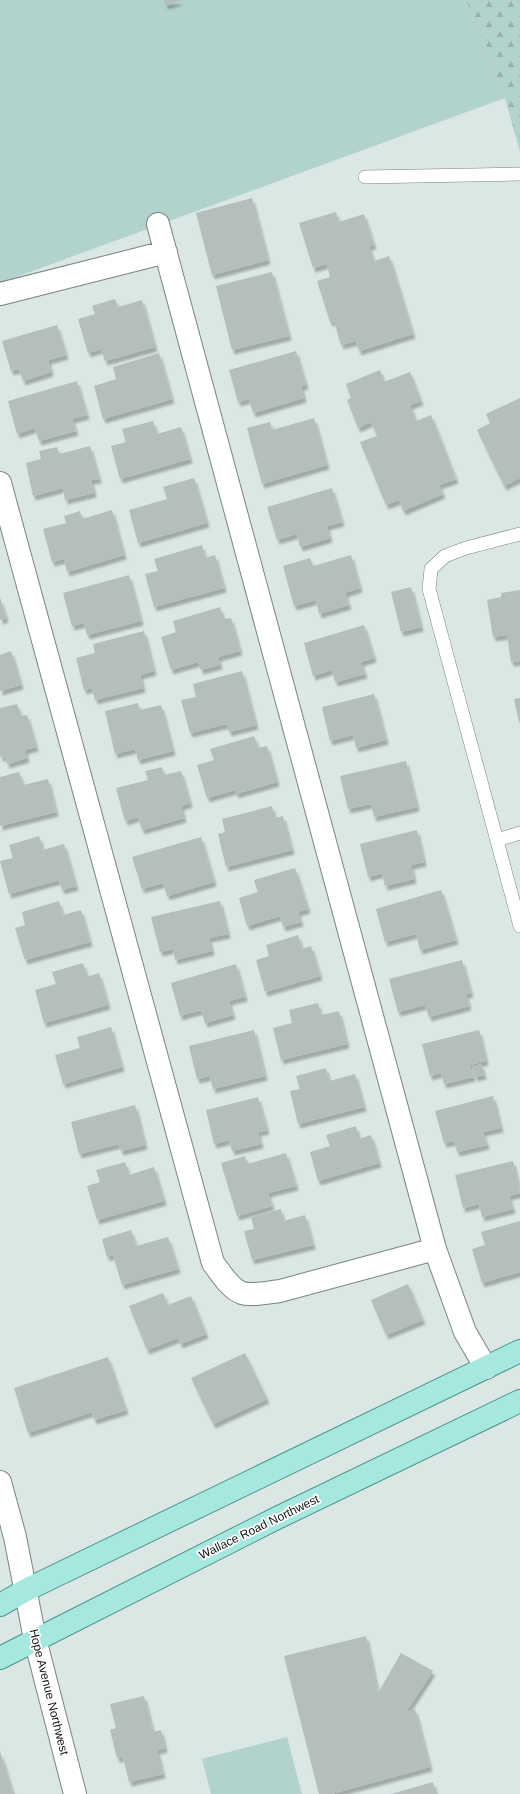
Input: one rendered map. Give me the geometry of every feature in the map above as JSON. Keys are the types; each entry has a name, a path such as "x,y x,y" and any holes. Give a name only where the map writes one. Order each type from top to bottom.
{"main road":[{"path":"0,1605 26,1590 520,1351"},
{"name":"Wallace Road Northwest","path":"0,1658 277,1518 520,1401"}],"street":[{"path":"158,224 436,1249 465,1332 486,1368"},
{"path":"0,294 166,252"},
{"path":"0,484 213,1263 226,1281 242,1293 258,1294 280,1291 436,1249"},
{"name":"Hope Avenue Northwest","path":"0,1482 15,1537 35,1639 75,1794"}],"lane":[{"path":"365,176 520,174"},
{"path":"520,534 466,548 445,556 431,568 429,588 520,926"},
{"path":"497,840 520,833"}],"green space":[{"path":"0,0 466,0 505,98 0,283"},
{"path":"466,0 520,0 520,152 505,98"},
{"path":"287,1737 302,1794 211,1794 202,1759"}],"building":[{"path":"164,0 182,0 166,5"},
{"path":"252,198 268,260 212,275 196,213"},
{"path":"336,212 339,222 364,214 374,245 369,246 374,261 389,256 413,334 359,351 356,341 341,345 334,321 330,322 317,281 330,277 327,264 313,268 299,223"},
{"path":"272,272 289,336 232,350 216,286"},
{"path":"115,299 118,307 142,300 155,347 105,361 101,349 88,353 78,319 95,314 92,306"},
{"path":"57,325 66,355 48,360 51,372 23,381 19,369 11,371 2,341"},
{"path":"296,351 306,385 301,386 304,398 253,413 249,399 238,402 229,370"},
{"path":"159,353 172,399 103,419 94,386 116,379 113,367"},
{"path":"380,370 384,382 410,372 421,401 410,405 416,421 431,415 456,479 439,485 443,494 403,511 399,500 386,505 360,442 377,436 371,422 358,428 347,400 351,398 346,384"},
{"path":"77,381 87,415 72,419 76,431 39,441 35,428 17,434 8,401"},
{"path":"520,398 520,478 504,486 477,430 490,423 486,414"},
{"path":"314,418 327,465 262,484 247,428 270,422 272,430"},
{"path":"153,421 157,434 181,427 190,459 120,479 111,446 126,442 122,429"},
{"path":"90,446 99,479 91,480 94,493 65,500 63,488 33,496 26,463 41,459 39,451 57,447 59,454"},
{"path":"194,478 207,523 138,543 129,510 167,499 163,487"},
{"path":"332,488 342,522 327,526 330,538 300,547 297,534 277,540 267,507"},
{"path":"112,510 124,555 67,572 64,559 52,562 43,529 66,523 64,516 80,511 82,519"},
{"path":"202,545 205,558 215,555 224,588 154,607 145,574 158,571 154,559"},
{"path":"351,555 360,588 345,593 349,605 319,614 316,600 294,606 283,566 310,558 313,566"},
{"path":"129,575 141,621 87,635 84,623 72,626 63,593"},
{"path":"411,587 421,627 401,632 391,592"},
{"path":"520,590 520,661 511,662 507,635 493,637 487,600 501,597 501,593"},
{"path":"0,597 6,618 0,620"},
{"path":"220,607 224,619 231,618 240,651 218,657 220,665 201,670 198,662 171,670 161,637 176,632 173,621"},
{"path":"364,625 374,658 361,662 365,674 335,682 332,670 313,676 304,643"},
{"path":"144,631 154,671 140,675 143,688 95,700 92,688 84,690 76,658 95,653 93,644"},
{"path":"11,651 21,685 0,691 0,655"},
{"path":"242,671 256,725 229,732 227,724 190,733 181,700 196,697 193,684"},
{"path":"374,694 386,740 356,748 353,735 330,741 322,707"},
{"path":"520,698 520,722 519,722 514,699"},
{"path":"138,703 140,710 161,705 173,751 138,760 135,749 115,754 105,711"},
{"path":"17,704 21,716 27,715 36,747 25,750 27,758 7,764 5,756 0,757 0,708"},
{"path":"254,736 258,748 267,746 277,782 236,794 235,790 207,798 197,765 214,760 210,749"},
{"path":"406,761 417,807 374,817 371,804 348,809 340,776"},
{"path":"162,767 164,775 181,771 190,803 181,806 184,818 142,830 138,817 125,821 116,788 148,780 145,771"},
{"path":"19,772 23,785 48,779 56,812 0,826 0,777"},
{"path":"272,806 275,818 283,816 292,850 226,867 218,834 225,832 222,819"},
{"path":"417,830 424,862 411,865 414,879 385,886 382,873 368,877 360,844"},
{"path":"39,836 43,850 64,844 76,886 62,890 59,880 9,894 0,861 13,858 9,845"},
{"path":"201,837 214,882 167,896 163,883 142,889 132,857"},
{"path":"295,868 308,909 298,912 301,922 283,927 280,916 247,926 239,898 258,892 254,880"},
{"path":"441,890 456,940 420,950 416,934 385,942 376,909"},
{"path":"59,901 63,915 81,910 90,942 25,960 15,928 25,925 22,912"},
{"path":"220,901 228,934 209,938 212,951 175,960 173,949 160,952 151,917"},
{"path":"298,935 302,949 311,946 320,976 265,992 256,960 269,956 266,945"},
{"path":"462,960 471,993 466,994 469,1006 429,1017 425,1005 398,1012 389,979"},
{"path":"83,963 87,977 99,973 108,1005 44,1023 35,990 56,984 52,972"},
{"path":"236,964 245,997 229,1001 233,1015 205,1023 201,1010 180,1016 171,983"},
{"path":"318,1003 321,1015 339,1011 347,1044 281,1060 273,1028 292,1023 289,1010"},
{"path":"111,1027 122,1067 63,1084 55,1055 80,1048 77,1037"},
{"path":"254,1030 265,1076 213,1089 210,1076 197,1079 189,1046"},
{"path":"479,1030 486,1061 470,1065 473,1077 444,1084 441,1073 430,1076 422,1044"},
{"path":"481,1064 484,1075 475,1077 472,1067"},
{"path":"326,1068 329,1081 355,1074 364,1107 298,1124 290,1091 300,1089 296,1076"},
{"path":"493,1096 501,1128 483,1132 487,1145 457,1152 454,1141 444,1143 435,1111"},
{"path":"258,1097 267,1130 258,1132 261,1144 232,1151 229,1140 214,1144 206,1110"},
{"path":"135,1105 145,1145 121,1151 119,1144 79,1154 71,1122"},
{"path":"356,1126 359,1139 371,1135 379,1163 318,1181 310,1152 330,1146 326,1135"},
{"path":"286,1153 296,1186 268,1193 272,1206 237,1216 221,1163 245,1156 247,1164"},
{"path":"513,1161 520,1193 509,1196 513,1209 482,1217 479,1204 463,1208 455,1175"},
{"path":"125,1162 129,1175 154,1167 164,1201 97,1220 87,1186 100,1182 96,1170"},
{"path":"281,1209 283,1221 305,1215 313,1245 252,1260 244,1231 254,1229 251,1217"},
{"path":"520,1221 520,1272 482,1283 472,1249 485,1245 481,1232"},
{"path":"131,1230 136,1246 168,1237 178,1269 122,1285 113,1255 107,1257 102,1239"},
{"path":"408,1284 423,1320 386,1335 371,1300"},
{"path":"163,1293 168,1305 191,1296 206,1334 180,1344 178,1338 147,1350 129,1306"},
{"path":"245,1353 267,1399 213,1424 191,1378"},
{"path":"108,1357 126,1410 94,1420 92,1412 28,1433 14,1388"},
{"path":"366,1636 378,1693 401,1653 433,1671 406,1712 415,1709 430,1767 331,1794 319,1794 284,1656"},
{"path":"144,1696 153,1732 161,1730 165,1748 157,1750 163,1774 129,1782 123,1757 117,1758 110,1730 116,1728 110,1704"},
{"path":"0,1751 13,1794 0,1794"},
{"path":"433,1782 436,1794 391,1794"}]}
